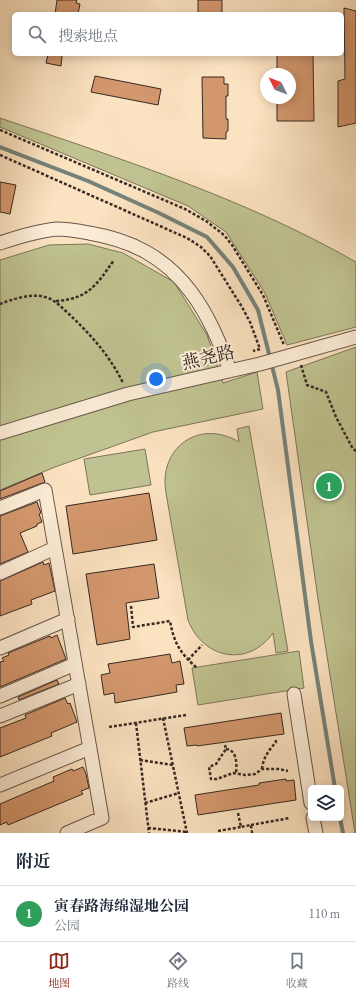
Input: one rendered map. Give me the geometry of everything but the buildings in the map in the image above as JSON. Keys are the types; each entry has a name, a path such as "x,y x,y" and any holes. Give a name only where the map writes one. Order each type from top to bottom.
{"street":[{"path":"0,243 18,237 57,229 110,236 143,249 165,263 191,292 215,332 230,371"},
{"name":"燕尧路","path":"0,434 128,394 260,364 356,337"},
{"path":"0,508 45,490 102,818 67,833"},
{"path":"0,573 55,548"},
{"path":"0,648 68,619"},
{"path":"0,696 75,664"},
{"path":"0,716 79,684"},
{"path":"294,694 308,785"},
{"path":"0,785 90,748"},
{"path":"314,821 316,833"}],"path":[{"path":"0,130 185,209 206,221 224,235 232,245 262,295 285,347 297,354 307,385 326,392 336,417 356,452"},
{"path":"55,301 66,300 86,293 98,282 114,260"},
{"path":"0,304 26,296 44,296 55,301 85,329 103,350 128,394"},
{"path":"131,606 133,627 170,621 177,646 182,654 197,668"},
{"path":"188,660 202,645"},
{"path":"109,727 186,715"},
{"path":"148,828 187,833 163,718"},
{"path":"136,723 149,833"},
{"path":"262,769 263,762 270,749 276,742 275,738"},
{"path":"225,745 226,749 216,764 209,767 211,779 217,779 232,772 246,776 255,774 262,769 288,771"},
{"path":"226,749 230,749 234,752 236,773"},
{"path":"140,760 173,765"},
{"path":"145,803 178,793"},
{"path":"238,813 241,827"},
{"path":"218,831 290,818"},
{"path":"251,825 252,833"}],"green space":[{"path":"0,118 181,181 226,199 314,239 356,262 356,327 287,345 265,293 226,232 188,206 0,127"},
{"path":"88,244 123,253 174,282 207,335 223,383 257,372 263,409 153,432 55,467 0,490 0,260 49,245"},
{"path":"356,347 355,833 318,599 286,372"},
{"path":"249,426 288,651 276,653 273,633 263,644 251,651 239,655 227,654 215,650 204,643 195,633 188,620 166,493 165,477 168,463 175,451 184,442 196,436 210,434 224,435 239,442 237,429"},
{"path":"145,449 151,485 90,495 84,459"},
{"path":"299,651 304,688 198,705 192,668"}],"waterway":[{"path":"0,147 88,181 159,213 207,237 233,267 258,310 278,390 311,641 335,785"},
{"path":"341,821 343,833"}],"place":[{"name":"寅春路海绵湿地公园","path":"329,486"}]}
